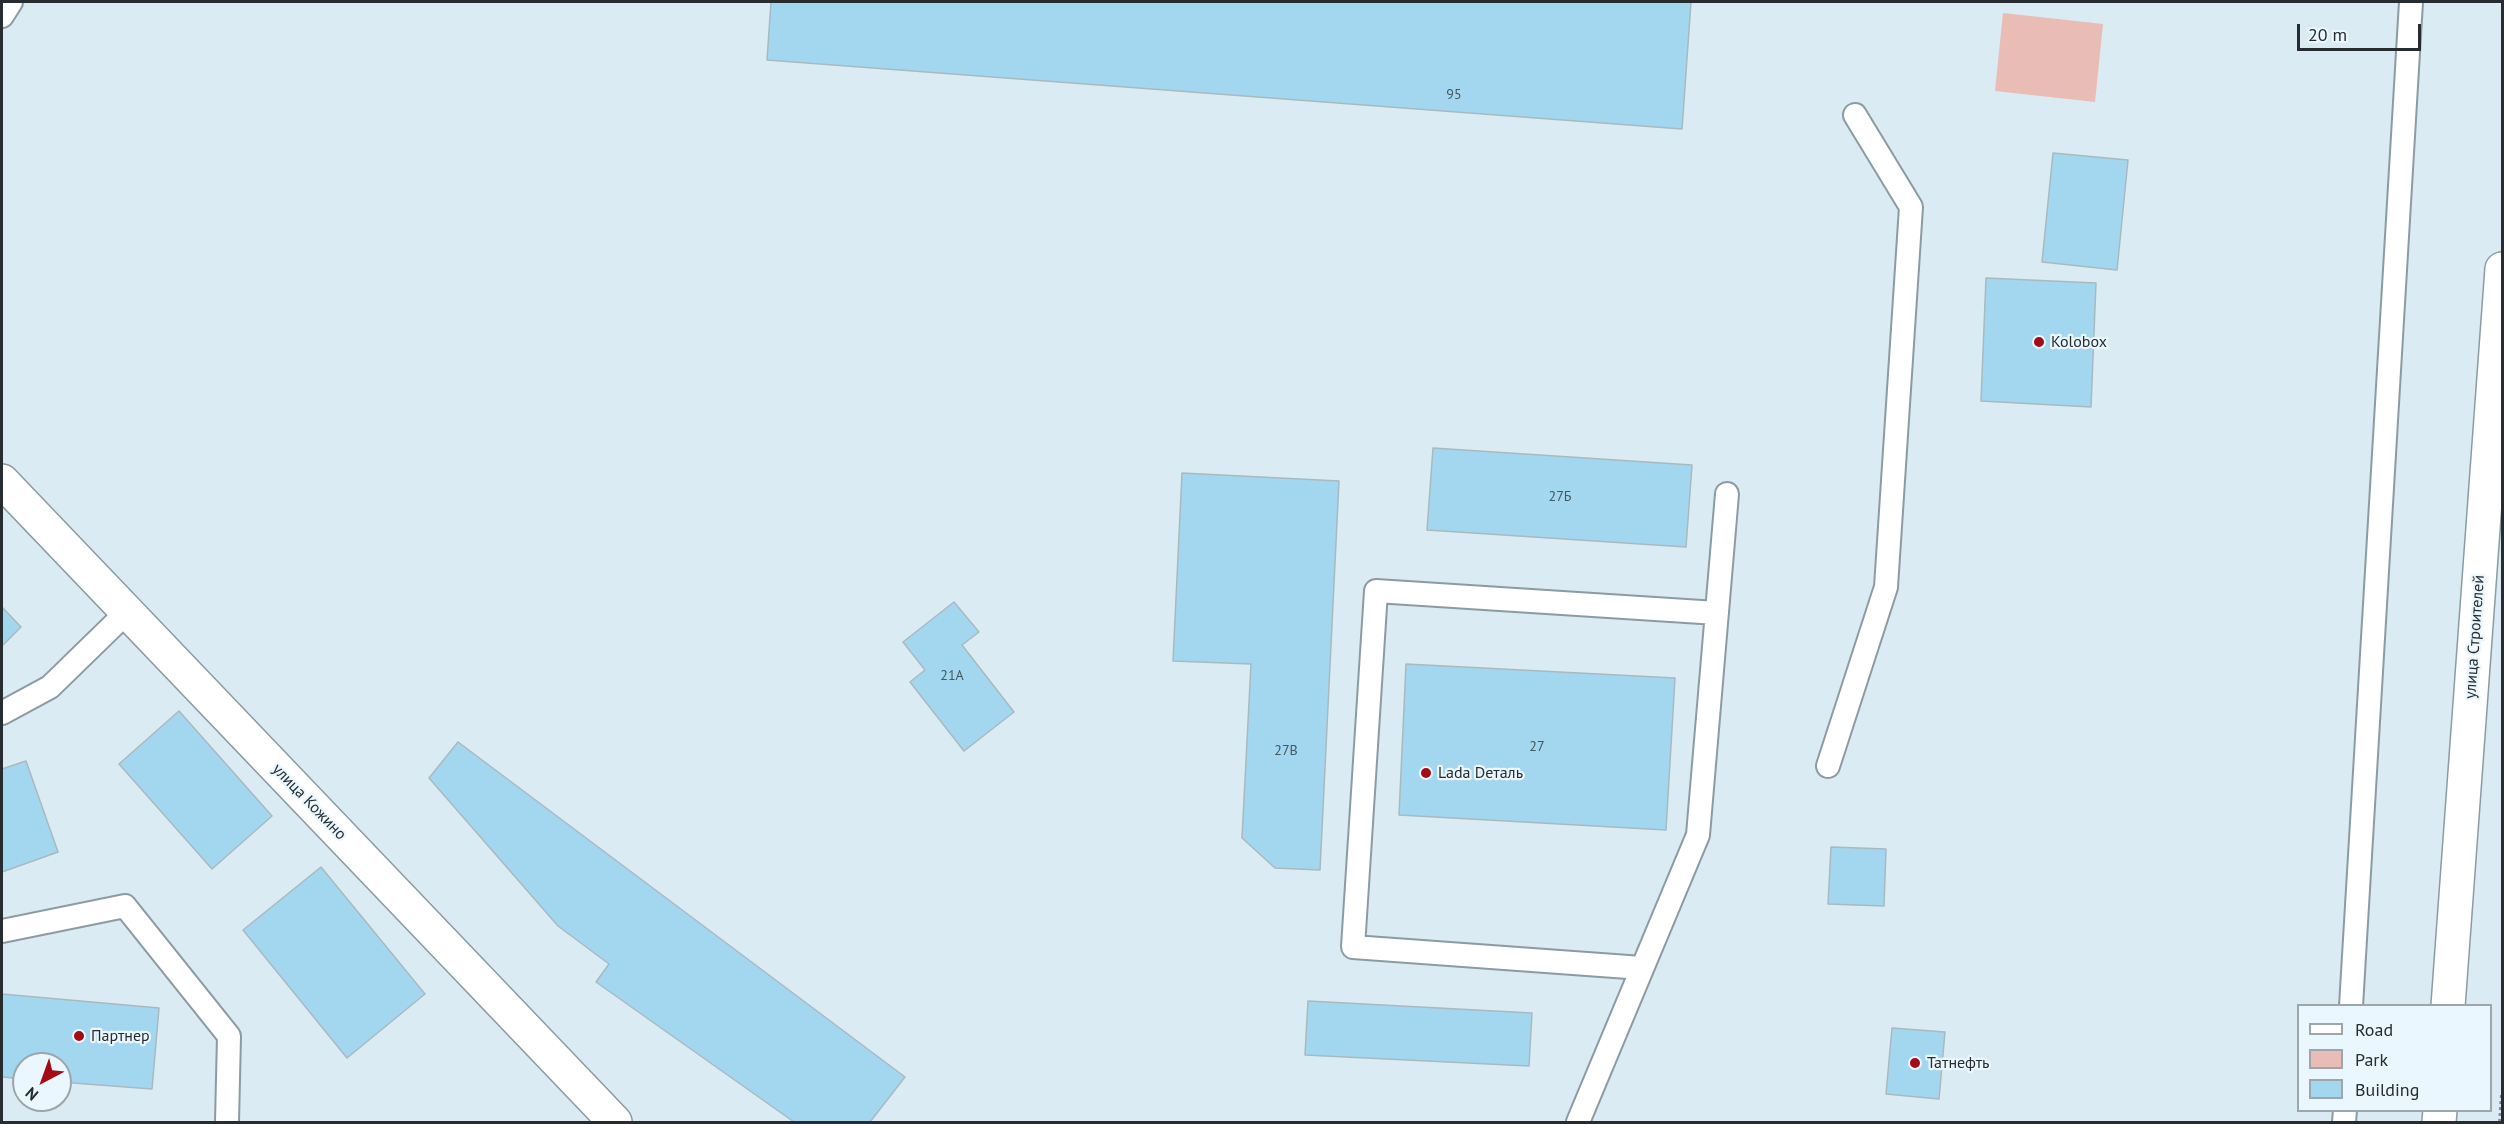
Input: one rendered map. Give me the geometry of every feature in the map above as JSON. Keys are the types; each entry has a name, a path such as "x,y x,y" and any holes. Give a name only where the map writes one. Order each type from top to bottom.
{"street":[{"name":"улица Строителей","path":"2448,1004 2502,269"},
{"name":"улица Кожино","path":"2,481 615,1122"}],"lane":[{"path":"2,16 11,2"},
{"path":"2351,1004 2411,2"},
{"path":"1828,765 1886,587 1911,207 1854,115"},
{"path":"1578,1122 1698,835 1727,494"},
{"path":"1642,968 1353,947 1376,591 1717,613"},
{"path":"2,713 50,687 127,612"},
{"path":"2,931 125,906 229,1036 227,1122"}],"path":[{"path":"2500,1122 2502,1094"}],"green space":[{"path":"2003,13 2103,24 2095,102 1995,91"}],"building":[{"path":"771,2 1691,2 1682,129 767,60"},
{"path":"2053,153 2128,160 2117,270 2042,262"},
{"name":"Kolobox","path":"1986,278 2096,283 2091,407 1981,401"},
{"path":"1433,448 1692,465 1686,547 1427,530"},
{"path":"1182,473 1339,481 1320,870 1275,868 1242,838 1251,664 1173,661"},
{"path":"954,602 979,632 962,645 1014,712 964,751 910,682 925,670 903,642"},
{"path":"2,607 21,627 2,646"},
{"path":"1406,664 1675,678 1666,830 1399,815"},
{"path":"179,711 272,816 212,869 119,764"},
{"path":"458,742 905,1077 870,1122 794,1122 596,982 609,964 558,926 429,778"},
{"path":"26,761 58,852 2,872 2,769"},
{"path":"1831,847 1886,849 1884,906 1828,904"},
{"path":"321,867 425,994 347,1058 243,930"},
{"name":"Партнер","path":"2,994 159,1008 152,1089 72,1083 72,1052 12,1052 12,1078 2,1077"},
{"path":"1308,1001 1532,1013 1529,1066 1305,1055"},
{"name":"Татнефть","path":"1892,1028 1945,1032 1939,1099 1886,1094"}],"place":[{"name":"Kolobox","path":"2039,342"},
{"name":"Lada Dеталь","path":"1426,773"},
{"name":"Партнер","path":"79,1036"},
{"name":"Татнефть","path":"1915,1063"}]}
